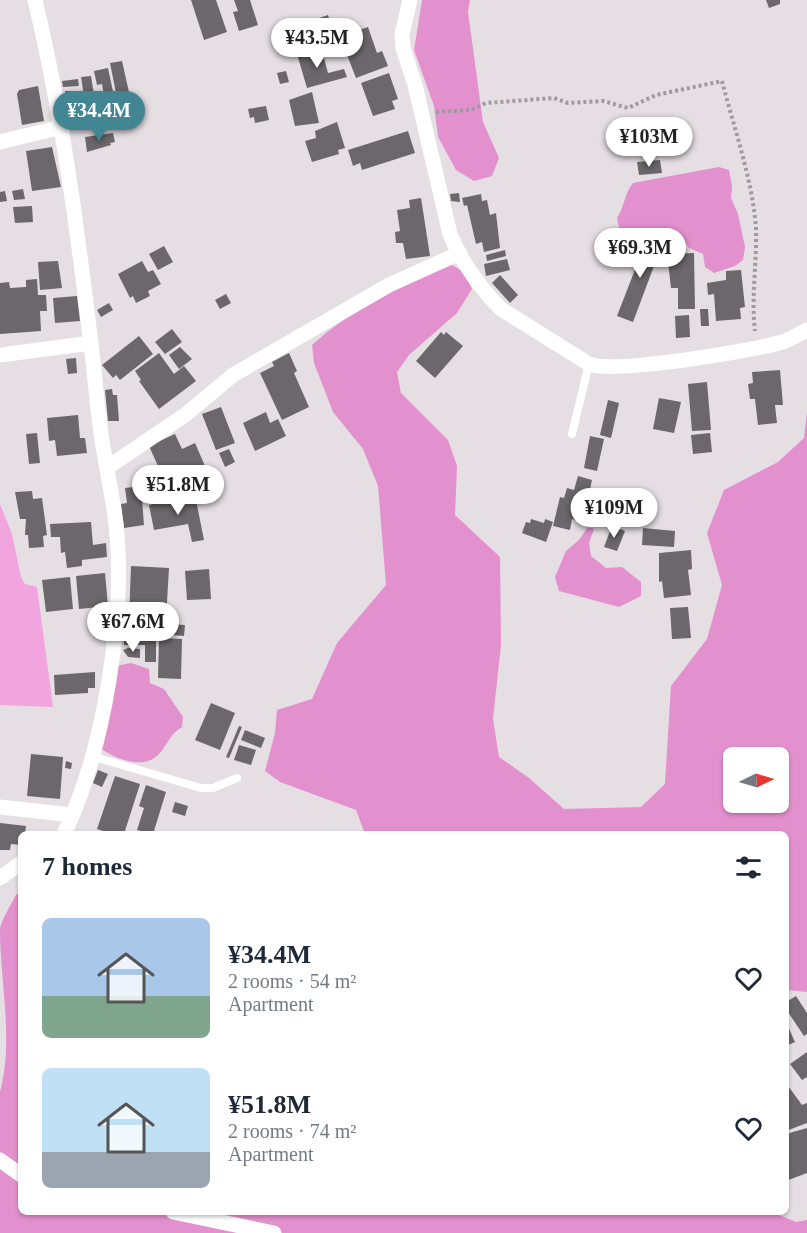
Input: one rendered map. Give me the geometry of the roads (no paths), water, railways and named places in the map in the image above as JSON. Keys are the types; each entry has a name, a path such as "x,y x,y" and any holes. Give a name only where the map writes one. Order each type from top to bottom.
{"street":[{"path":"34,0 62,127 116,525 117,607 106,684 91,756 65,831"},
{"path":"410,0 402,34 403,48 450,234 490,298 501,309 589,364 605,368 652,364 781,342 807,330"},
{"path":"0,142 62,127"},
{"path":"108,467 185,415 233,375 389,285 460,253"},
{"path":"0,355 91,344"},
{"path":"0,807 72,815"},
{"path":"1,875 18,865"},
{"path":"0,1160 18,1173"},
{"path":"187,1215 274,1233"}],"lane":[{"path":"572,434 589,364"},
{"path":"91,756 201,788 213,788 237,778"}]}
